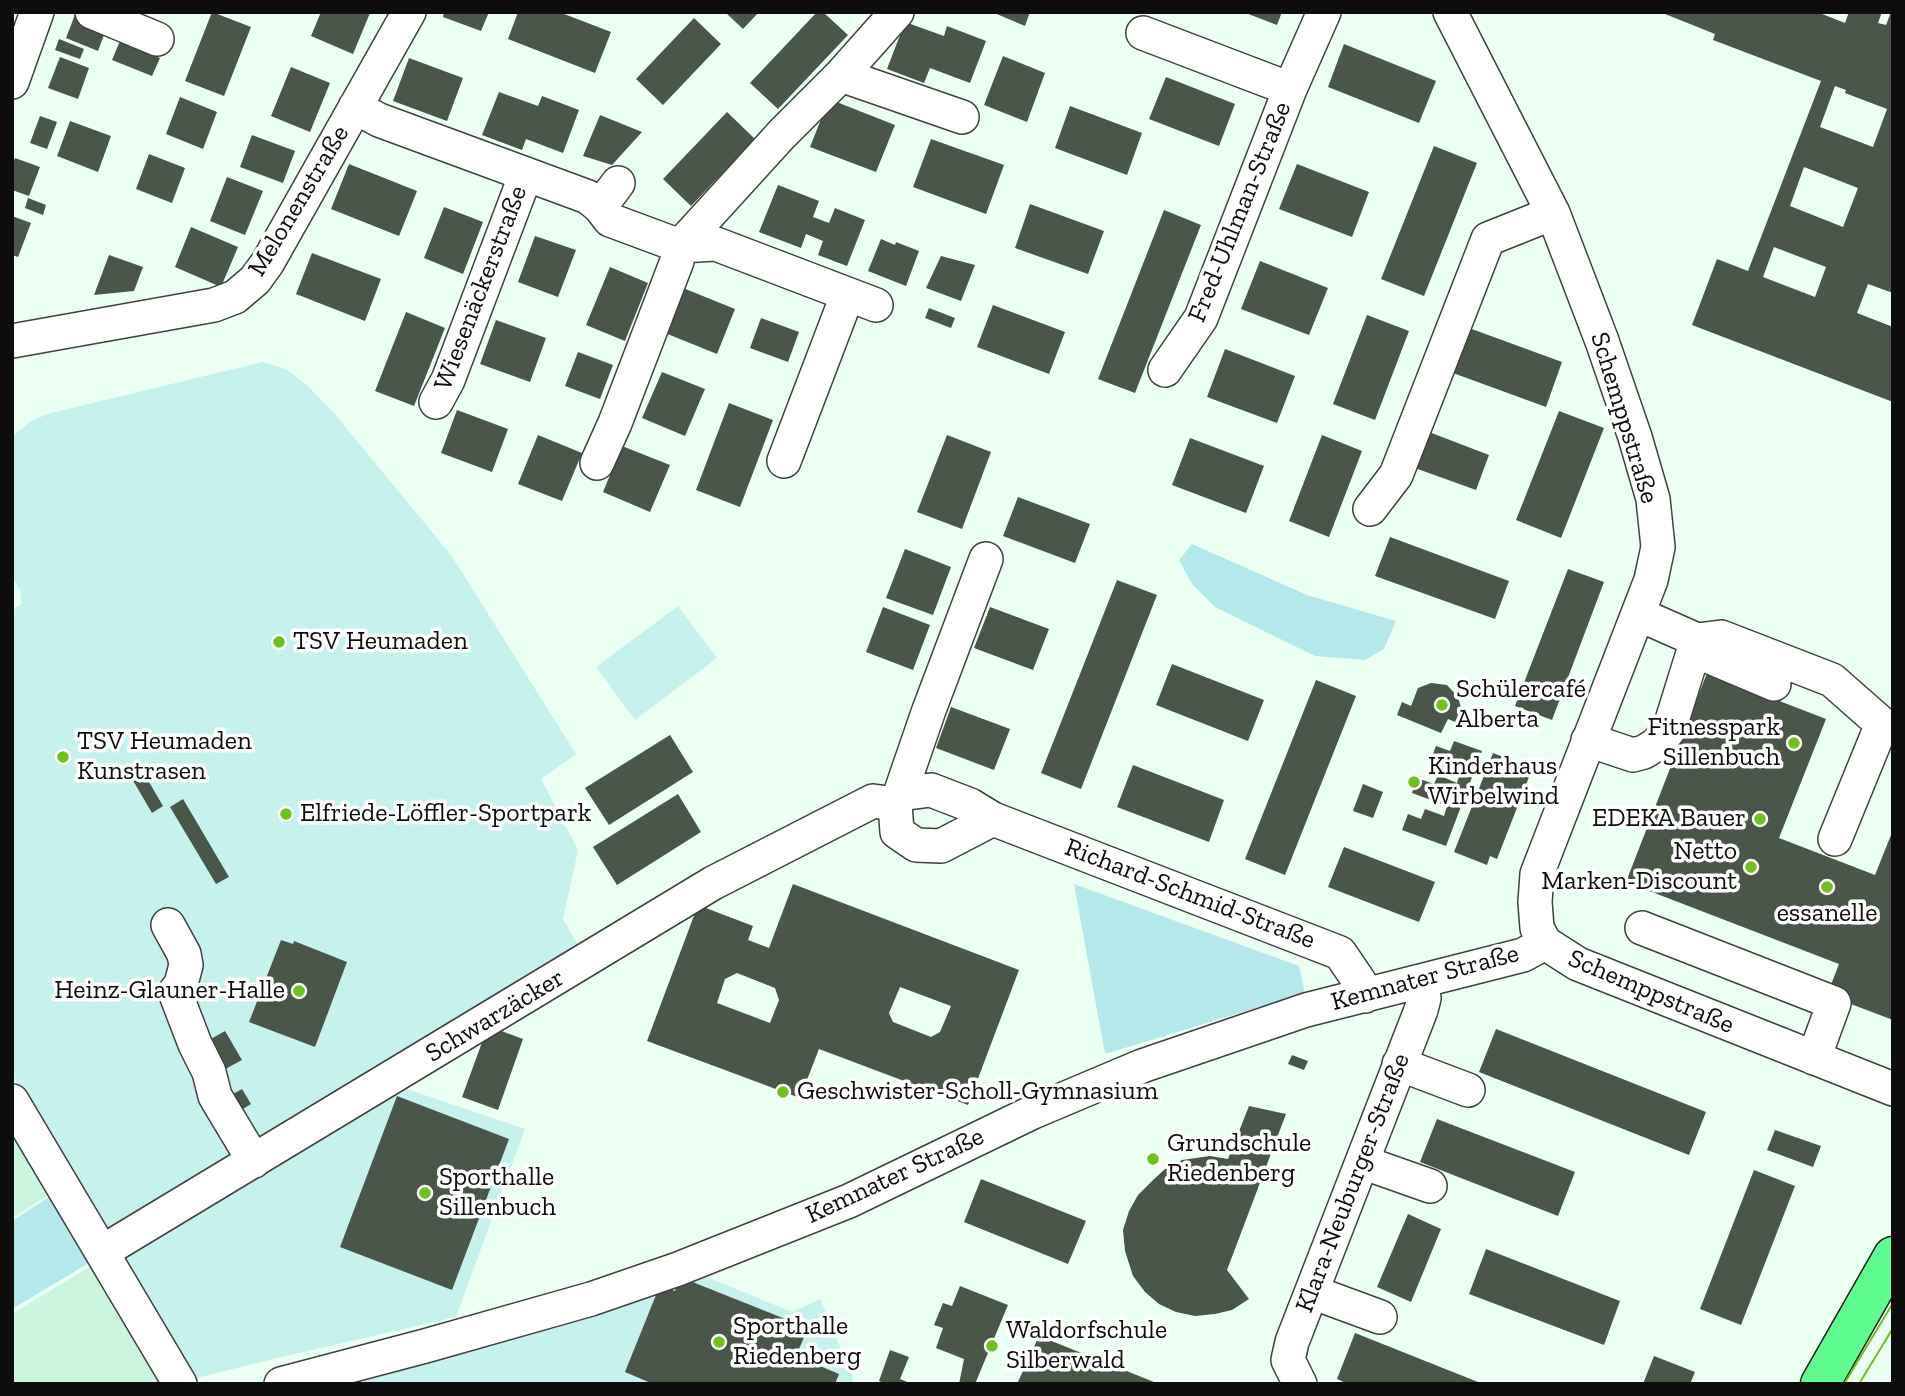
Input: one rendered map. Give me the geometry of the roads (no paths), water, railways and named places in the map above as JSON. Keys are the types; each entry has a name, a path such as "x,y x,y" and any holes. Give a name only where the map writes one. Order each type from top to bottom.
{"main road":[{"path":"1820,1384 1893,1256"}],"street":[{"path":"12,82 37,12"},
{"path":"92,12 157,39"},
{"name":"Melonenstraße","path":"12,341 214,305 235,297 255,280 268,262 409,12"},
{"path":"597,463 677,261 680,246 897,12"},
{"name":"Fred-Uhlman-Straße","path":"1166,370 1212,323 1254,217 1290,89 1324,12"},
{"name":"Schemppstraße","path":"1450,12 1553,213 1635,437 1653,499 1658,547 1651,580 1537,874 1536,928 1545,943 1578,964 1880,1084 1893,1103"},
{"name":"Fred-Uhlman-Straße","path":"1143,33 1290,89"},
{"path":"841,75 962,117"},
{"name":"Wiesenäckerstraße","path":"355,107 379,120 588,197 609,195 610,220 680,246 716,244 861,300 784,461"},
{"name":"Wiesenäckerstraße","path":"436,402 448,380 526,174"},
{"path":"1370,509 1395,475 1488,239 1553,213"},
{"path":"986,559 898,799 897,832 916,845 941,846 993,819"},
{"path":"1638,614 1697,640 1710,657 1774,684"},
{"path":"1697,640 1721,637 1832,680 1882,724 1835,839"},
{"path":"1588,740 1633,755 1657,744 1669,730 1697,640"},
{"name":"Richard-Schmid-Straße","path":"898,799 931,790 970,805 993,819 1340,953 1359,981 1365,996"},
{"name":"Schwarzäcker","path":"103,1252 713,883 873,801 898,799"},
{"path":"168,925 187,965 181,985 175,992 209,1072 215,1096 254,1161"},
{"path":"1642,929 1834,1003 1814,1058"},
{"name":"Kemnater Straße","path":"281,1384 591,1299 678,1269 849,1201 1033,1112 1142,1066 1306,1010 1523,955 1545,943"},
{"name":"Klara-Neuburger-Straße","path":"1285,1369 1292,1342 1424,998 1420,981"},
{"path":"1740,1008 1772,1021"},
{"path":"1715,1035 1747,1048"},
{"path":"1399,1064 1468,1090"},
{"path":"12,1101 180,1384"},
{"path":"1362,1162 1430,1186"},
{"path":"1312,1292 1380,1317"}],"tram line":[{"path":"1844,1384 1893,1303"},
{"path":"1859,1384 1893,1328"}],"place":[{"name":"TSV Heumaden","path":"279,642"},
{"name":"Schülercafé Alberta","path":"1442,705"},
{"name":"Fitnesspark Sillenbuch","path":"1794,743"},
{"name":"TSV Heumaden Kunstrasen","path":"63,757"},
{"name":"Kinderhaus Wirbelwind","path":"1414,782"},
{"name":"Elfriede-Löffler-Sportpark","path":"286,814"},
{"name":"EDEKA Bauer","path":"1760,819"},
{"name":"Netto Marken-Discount","path":"1751,867"},
{"name":"essanelle","path":"1827,887"},
{"name":"Heinz-Glauner-Halle","path":"299,991"},
{"name":"Geschwister-Scholl-Gymnasium","path":"783,1092"},
{"name":"Grundschule Riedenberg","path":"1153,1159"},
{"name":"Sporthalle Sillenbuch","path":"425,1193"},
{"name":"Sporthalle Riedenberg","path":"719,1342"},
{"name":"Waldorfschule Silberwald","path":"992,1346"}]}
